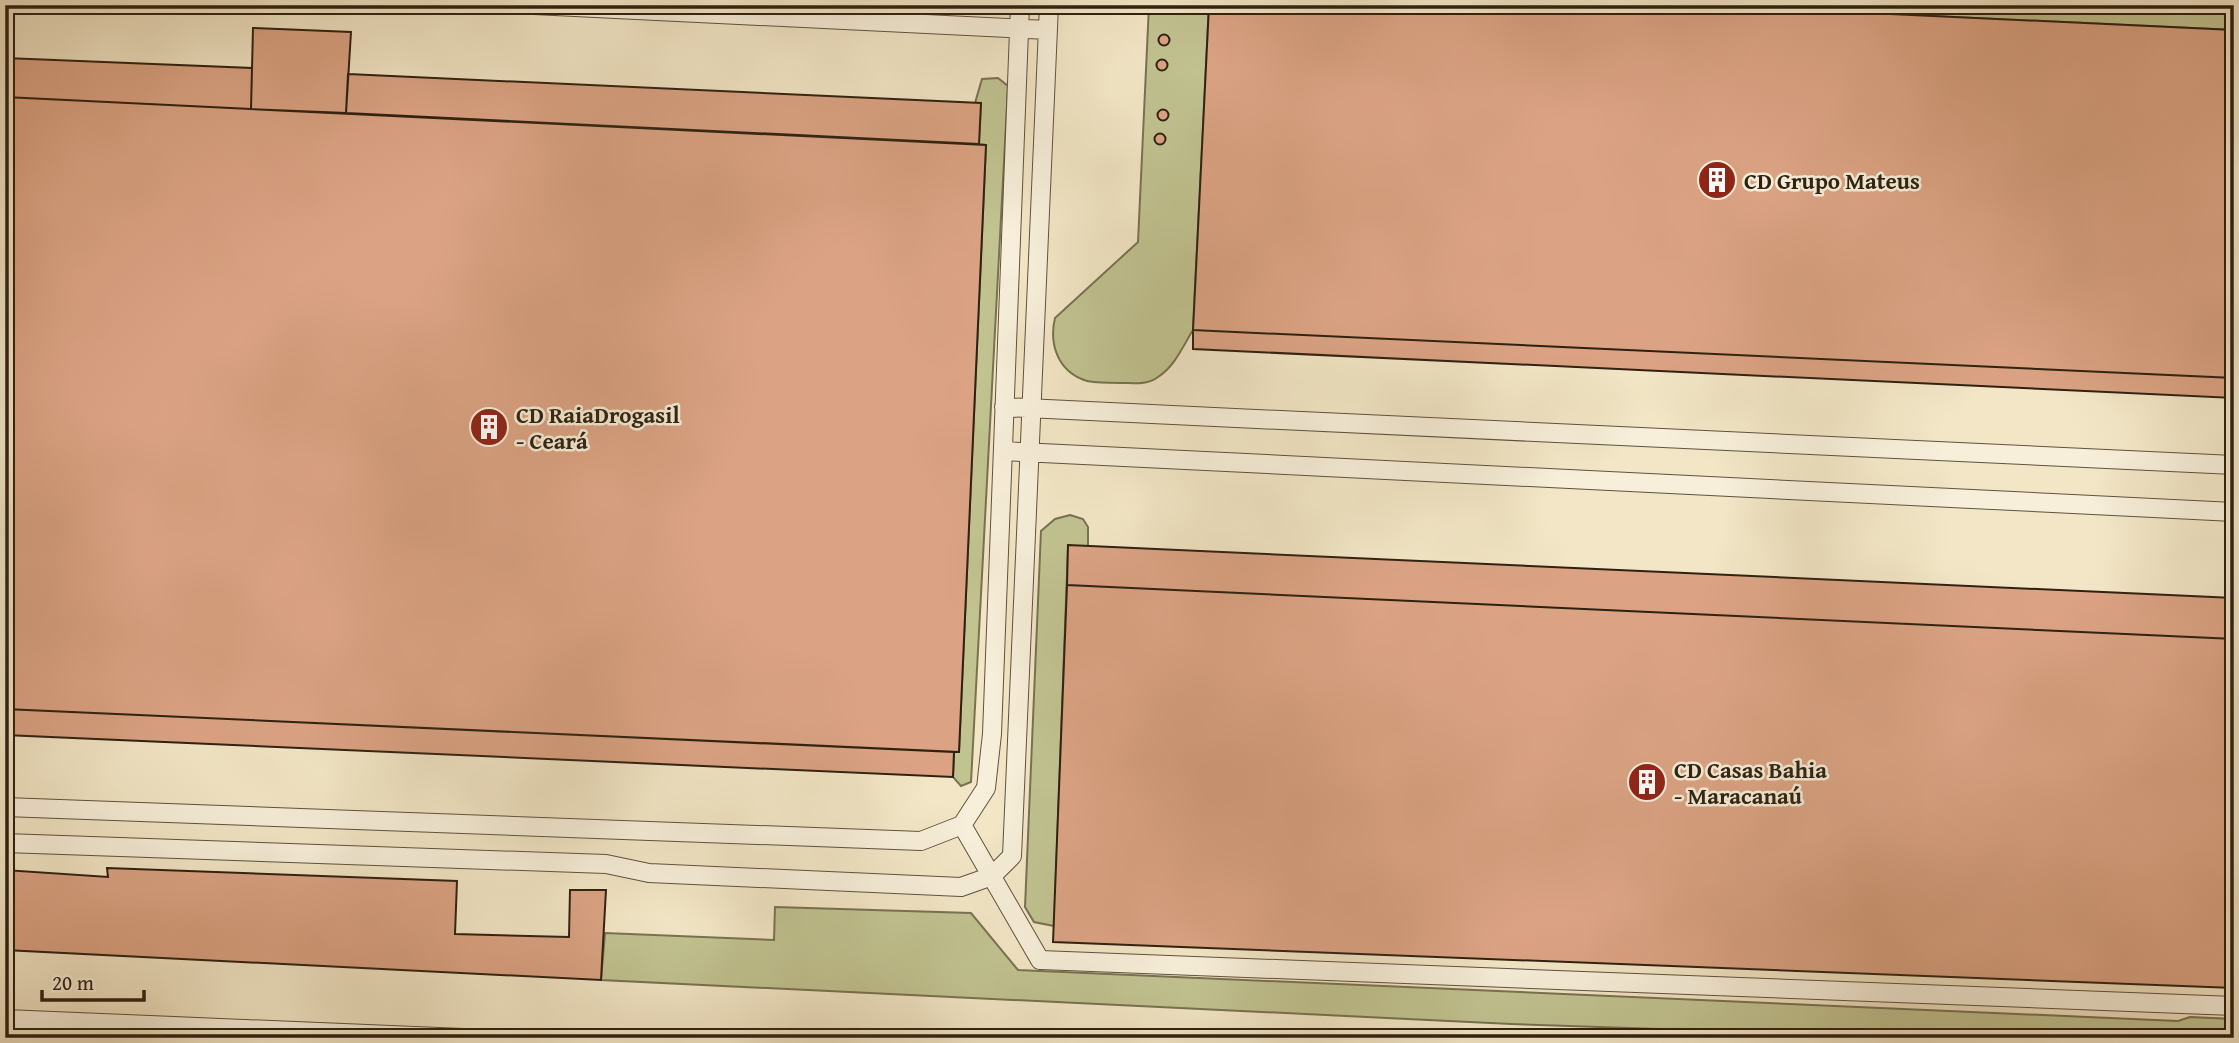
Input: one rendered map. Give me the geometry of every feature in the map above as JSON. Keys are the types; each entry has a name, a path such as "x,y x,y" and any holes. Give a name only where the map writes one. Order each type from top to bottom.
{"lane":[{"path":"534,5 1048,30"},
{"path":"5,807 921,841 962,825 986,788 992,734 1020,5"},
{"path":"5,843 606,864 649,873 961,887 992,876 1012,856 1049,5"},
{"path":"1004,407 2234,466"},
{"path":"1003,452 2234,512"},
{"path":"962,825 1040,960 2234,1006"},
{"path":"5,1019 463,1038"}],"green space":[{"path":"1149,5 1209,5 1193,330 1174,362 1154,380 1136,383 1093,382 1075,375 1061,363 1054,346 1053,327 1055,318 1138,242"},
{"path":"1698,5 2234,5 2234,30"},
{"path":"998,78 1008,86 971,782 961,786 953,777 954,752 959,752 986,145 979,144 981,103 975,103 982,79"},
{"path":"1070,515 1083,519 1088,527 1088,546 1068,546 1054,926 1034,922 1025,907 1041,531 1055,519"},
{"path":"775,907 971,913 1018,970 2178,1021 2190,1017 2234,1019 2234,1038 1935,1038 1511,1024 601,980 605,933 774,940"}],"building":[{"name":"CD Grupo Mateus","path":"1209,5 1698,5 2234,30 2234,378 1193,330"},
{"path":"253,28 351,32 346,113 251,109"},
{"path":"1164,34 1170,40 1164,46 1158,40"},
{"path":"5,58 252,68 251,109 5,97"},
{"path":"1162,59 1168,65 1162,71 1156,65"},
{"path":"348,74 981,103 979,144 346,113"},
{"name":"CD RaiaDrogasil - Ceará","path":"5,97 986,145 959,752 5,709"},
{"path":"1163,109 1169,115 1163,121 1157,115"},
{"path":"1160,133 1166,139 1160,145 1154,139"},
{"path":"1193,330 2234,378 2234,398 1193,349"},
{"path":"1068,545 2234,598 2234,639 1067,585"},
{"name":"CD Casas Bahia - Maracanaú","path":"1067,585 2234,639 2234,988 1053,942"},
{"path":"5,709 954,752 953,777 5,735"},
{"path":"107,868 457,881 455,934 569,937 570,890 606,890 601,980 5,950 5,870 108,877"}],"place":[{"name":"CD Grupo Mateus","path":"1717,180"},
{"name":"CD RaiaDrogasil - Ceará","path":"489,427"},
{"name":"CD Casas Bahia - Maracanaú","path":"1647,782"}]}
